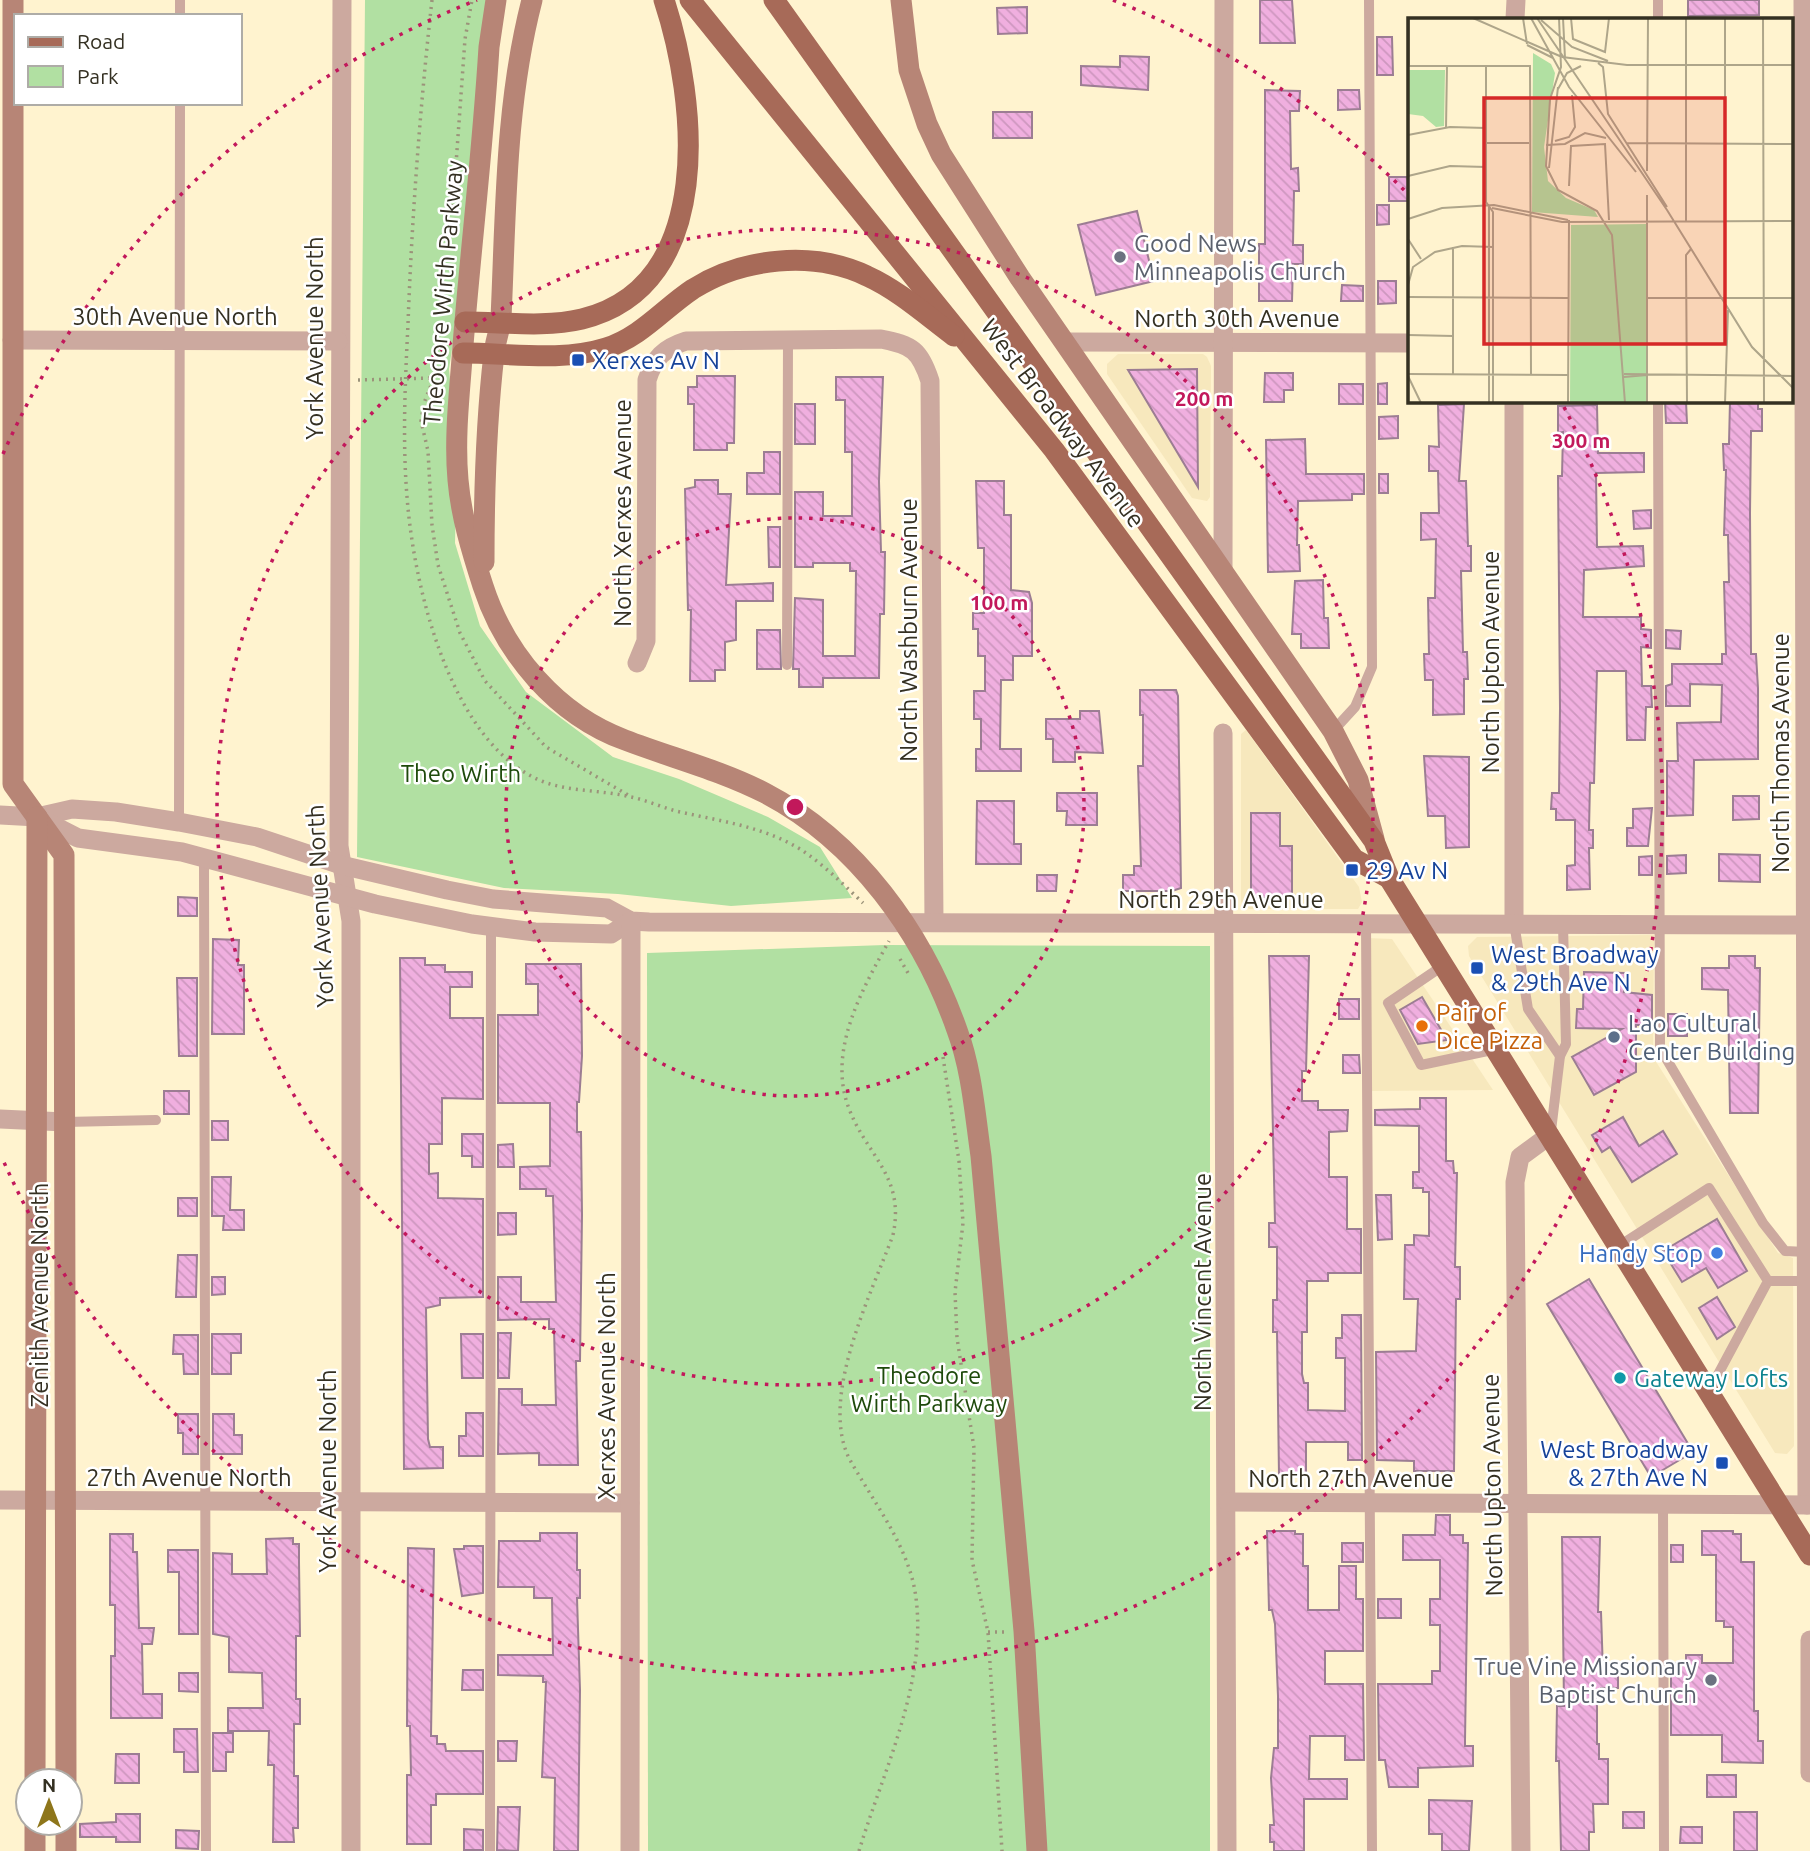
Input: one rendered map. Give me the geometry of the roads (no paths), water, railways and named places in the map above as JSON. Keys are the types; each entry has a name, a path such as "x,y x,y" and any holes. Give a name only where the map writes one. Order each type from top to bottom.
{"main road":[{"path":"465,322 552,324 585,318 631,296 652,273 676,233 687,195 687,127 681,76 664,0"},
{"name":"West Broadway Avenue","path":"690,0 1054,450 1354,859 1389,878"},
{"name":"West Broadway Avenue","path":"774,0 1374,841 1389,878 1810,1555"},
{"path":"463,353 571,354 606,348 651,325 690,292 721,274 754,264 817,262 848,268 868,276 913,305 983,359"}],"street":[{"name":"Zenith Avenue North","path":"13,0 6,225 12,340 6,518 13,784 64,855 66,1767"},
{"name":"York Avenue North","path":"342,0 338,380 341,865 351,921 351,1851"},
{"name":"Theodore Wirth Parkway","path":"496,0 488,47 459,385 458,480 462,510 484,588 503,632 550,694 581,718 623,740 722,774 765,794 805,818 843,849 876,883 934,975 958,1031 976,1116 1024,1631 1037,1851"},
{"name":"Theodore Wirth Parkway","path":"484,588 485,482 494,353 500,322 508,142 515,73 532,0"},
{"name":"West Broadway Avenue","path":"901,0 908,69 927,124 941,154 1020,278 1333,731 1358,780 1374,841"},
{"path":"1223,570 1224,0"},
{"path":"1516,0 1516,18"},
{"name":"North Thomas Avenue","path":"1803,0 1802,344 1809,1505"},
{"name":"North Washburn Avenue","path":"788,340 881,339 908,345 924,361 930,381 934,922"},
{"name":"30th Avenue North","path":"12,340 338,341"},
{"name":"North Xerxes Avenue","path":"637,663 646,641 647,380 653,362 671,346 686,341 788,340"},
{"name":"North 30th Avenue","path":"1064,342 1408,343"},
{"name":"North Upton Avenue","path":"1514,402 1514,923"},
{"name":"North Vincent Avenue","path":"1223,733 1228,1502 1227,1851"},
{"path":"0,815 37,817 72,809 116,812 180,822 257,837 341,865 493,899 607,908 631,920 611,934 491,927 441,919 204,857 78,838 37,817"},
{"name":"Zenith Avenue North","path":"35,1767 37,817"},
{"name":"North 29th Avenue","path":"631,920 1807,925"},
{"name":"Xerxes Avenue North","path":"630,1851 631,920"},
{"path":"0,1119 65,1122"},
{"name":"North Upton Avenue","path":"1521,1851 1515,1182 1520,1157 1550,1135"},
{"name":"27th Avenue North","path":"0,1500 630,1503"},
{"name":"North 27th Avenue","path":"1228,1502 1809,1505"},
{"path":"1810,1640 1810,1773"}],"lane":[{"path":"1333,731 1355,707 1372,667 1369,0"},
{"path":"1658,0 1658,18"},
{"path":"180,105 180,822"},
{"path":"787,665 788,340"},
{"path":"1658,402 1660,1048 1763,1223 1785,1251 1806,1252"},
{"path":"204,857 203,1501 206,1851"},
{"path":"1514,923 1528,1009 1560,1056"},
{"path":"1366,924 1373,1851"},
{"path":"1550,1135 1560,1056 1566,1044 1563,924"},
{"path":"490,1851 491,927"},
{"path":"1444,965 1388,1003 1421,1065 1497,1049"},
{"path":"65,1122 156,1120"},
{"path":"1619,1246 1709,1188 1768,1281"},
{"path":"1768,1281 1807,1281"},
{"path":"1708,1393 1768,1281"},
{"path":"1663,1504 1664,1851"}],"place":[{"name":"Good News Minneapolis Church","path":"1120,257"},
{"name":"Xerxes Av N","path":"578,360"},
{"name":"29 Av N","path":"1352,870"},
{"name":"West Broadway & 29th Ave N","path":"1477,968"},
{"name":"Pair of Dice Pizza","path":"1422,1026"},
{"name":"Lao Cultural Center Building","path":"1614,1037"},
{"name":"Handy Stop","path":"1717,1253"},
{"name":"Gateway Lofts","path":"1620,1378"},
{"name":"West Broadway & 27th Ave N","path":"1722,1463"},
{"name":"True Vine Missionary Baptist Church","path":"1711,1680"}],"park label":[{"name":"Theo Wirth","path":"461,773"}]}
